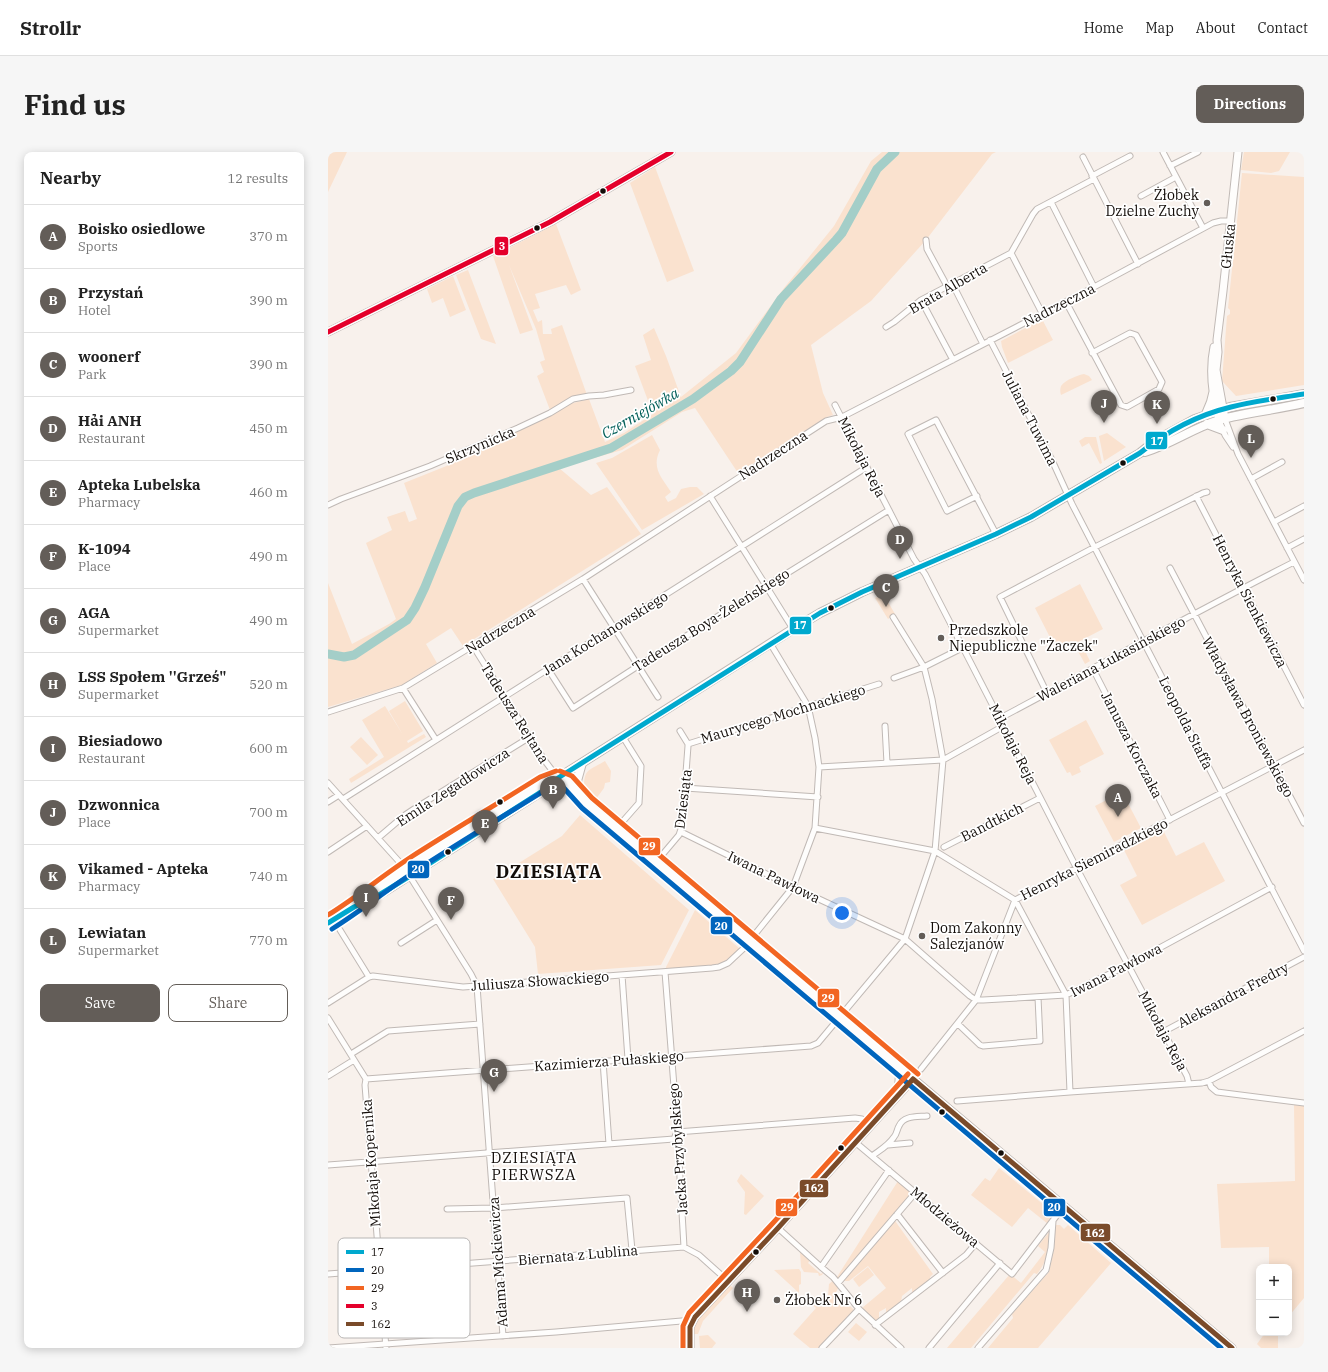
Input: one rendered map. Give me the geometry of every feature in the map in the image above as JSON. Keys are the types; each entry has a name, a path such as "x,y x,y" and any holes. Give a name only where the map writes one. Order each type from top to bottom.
{"main road":[{"path":"1206,414 1213,394"},
{"path":"328,923 354,907 379,895 465,831 544,783 558,778 770,643 851,597 996,534 1031,517 1140,453 1155,441 1206,414 1304,394"},
{"path":"1140,453 1157,448 1222,419 1304,403"},
{"path":"1208,424 1223,430"},
{"path":"581,798 577,781 582,763"}],"street":[{"path":"328,332 550,222 671,152"},
{"path":"1163,152 1203,228"},
{"path":"1170,166 1198,152"},
{"name":"Głuska","path":"1220,410 1213,394 1210,370 1217,340 1238,152"},
{"path":"1042,313 1011,253 1033,214 1038,209 1130,156"},
{"path":"1083,157 1138,264"},
{"path":"1141,196 1176,177"},
{"path":"1051,202 1094,287"},
{"name":"Nadrzeczna","path":"328,712 404,688 583,579 826,422 842,417 1066,302 1203,228 1219,221 1231,221"},
{"path":"926,240 927,249 947,286"},
{"name":"Brata Alberta","path":"886,326 894,322 921,300 1011,253"},
{"path":"952,283 983,344"},
{"path":"921,300 953,360"},
{"path":"1066,302 1092,353 1121,405 1127,407 1159,389 1162,382 1136,335 1130,333 1092,353"},
{"name":"Juliana Tuwima","path":"990,340 1069,496"},
{"name":"Głuska","path":"1217,340 1218,352 1216,370 1220,410"},
{"name":"Skrzynicka","path":"328,505 430,466 518,428 550,413 573,399 631,390"},
{"name":"Mikołaja Reja","path":"835,405 914,559 921,567 1076,868 1187,1076 1189,1084"},
{"path":"1220,410 1223,430 1238,454"},
{"path":"1222,419 1238,454 1304,580"},
{"path":"977,496 947,511 908,434 936,420 977,496 996,534"},
{"path":"1251,479 1282,462"},
{"name":"Jana Kochanowskiego","path":"328,802 341,797 436,740 867,467"},
{"path":"1048,693 1000,597 1095,547 1202,493 1207,492"},
{"path":"710,496 793,629"},
{"name":"Leopolda Staffa","path":"1069,496 1304,951"},
{"name":"Henryka Sienkiewicza","path":"1196,496 1304,705"},
{"path":"1274,522 1304,506"},
{"name":"Tadeusza Boya-Żeleńskiego","path":"548,669 573,708 889,510"},
{"path":"1287,548 1304,539"},
{"name":"Waleriana Łukasińskiego","path":"819,767 943,760 1000,728 1001,721 1006,715 1294,562"},
{"name":"Władysława Broniewskiego","path":"1170,568 1304,823"},
{"path":"583,579 658,697"},
{"path":"893,617 924,667 932,699 943,760 935,851 905,938"},
{"name":"Juliusza Słowackiego","path":"369,977 373,976 463,987 712,968 723,966 728,963 750,941 793,887 815,828 819,767 815,738 808,706 770,643"},
{"name":"Tadeusza Rejtana","path":"473,646 530,738 552,772 558,778"},
{"path":"894,678 924,667 962,648"},
{"name":"Janusza Korczaka","path":"1093,669 1170,820"},
{"name":"Maurycego Mochnackiego","path":"688,744 878,684"},
{"path":"404,688 436,740"},
{"path":"885,726 887,763"},
{"path":"680,731 688,744"},
{"path":"618,828 639,802 641,766 623,737"},
{"name":"Emila Zegadłowicza","path":"378,838 414,808 530,738"},
{"name":"Dziesiąta","path":"657,861 681,832 688,744"},
{"name":"Henryka Siemiradzkiego","path":"921,1069 976,1000 1015,900 1304,750"},
{"path":"558,778 566,781 581,798 1232,1348"},
{"name":"Adama Mickiewicza","path":"328,783 408,873 472,974 477,986 503,1336"},
{"path":"685,788 818,797"},
{"name":"Bandtkich","path":"944,847 1040,798"},
{"path":"328,852 367,826"},
{"path":"815,828 935,851 1015,900 1066,995 1070,1092"},
{"name":"Iwana Pawłowa","path":"681,832 793,887 905,938 976,1000 1066,995 1128,965 1272,887"},
{"path":"401,943 437,920"},
{"path":"328,1003 369,977 340,930"},
{"name":"Kazimierza Pułaskiego","path":"366,1079 814,1045 818,1043 905,938"},
{"name":"Aleksandra Fredry","path":"1163,1032 1304,957"},
{"name":"Jacka Przybylskiego","path":"664,972 678,1132 684,1247"},
{"path":"622,975 628,1059"},
{"path":"958,1024 980,1045 983,1046 1040,1041 1038,997"},
{"name":"Mikołaja Kopernika","path":"328,1018 366,1079 365,1085 377,1238"},
{"path":"351,1054 388,1031 480,1024"},
{"path":"956,1101 1189,1084 1209,1081 1304,1031"},
{"path":"328,1076 354,1060"},
{"path":"603,1061 609,1144"},
{"path":"898,1094 900,1067"},
{"path":"690,1348 690,1327 692,1320 778,1228 913,1078"},
{"path":"1209,1081 1211,1087 1217,1092 1304,1103"},
{"path":"872,1156 888,1145 896,1136 898,1126 902,1121 908,1118 927,1116"},
{"path":"328,1165 674,1139 678,1132 855,1118 862,1119 871,1124"},
{"name":"Młodzieżowa","path":"856,1142 1012,1274 1064,1206"},
{"path":"888,1145 910,1143"},
{"path":"822,1267 889,1170"},
{"path":"838,1283 916,1192"},
{"path":"447,1209 494,1208 627,1198 632,1250"},
{"path":"897,1214 943,1273"},
{"path":"978,1348 1046,1270 1051,1248 1053,1220"},
{"path":"778,1228 822,1267 838,1283 859,1309 901,1348"},
{"path":"876,1325 966,1255 976,1243"},
{"path":"684,1247 700,1255 728,1281"},
{"name":"Biernata z Lublina","path":"470,1263 684,1247"},
{"path":"929,1348 1000,1263"},
{"name":"Biernata z Lublina","path":"328,1274 338,1273"},
{"path":"822,1348 859,1309"},
{"path":"328,1348 386,1346 692,1320"}],"shaded area":[{"path":"328,152 347,152 328,192"},
{"path":"882,152 996,152 992,154 926,240 871,301 811,345 823,393 833,415 827,417 738,473 695,408 682,412 622,450 559,468 591,495 607,487 641,534 463,646 451,628 426,644 437,663 402,685 328,707 328,583 352,644 396,619 366,543 392,530 387,517 405,511 409,522 417,519 404,483 449,465 448,461 517,431 569,404 589,399 605,442 624,433 653,414 635,366 651,360 643,335 654,328 681,397 736,353 784,288 834,226 871,161"},
{"path":"1244,152 1290,152 1279,171 1271,173 1241,170"},
{"path":"655,167 694,271 667,282 630,183"},
{"path":"1242,173 1304,177 1304,385 1236,396 1222,381 1227,316 1230,314 1230,310 1228,308"},
{"path":"556,224 581,290 571,295 566,285 535,294 540,308 533,310 538,322 542,320 543,334 552,334 551,329 562,325 587,395 550,410 537,376 544,372 540,362 545,360 536,329 509,265 533,330 520,334 493,256"},
{"path":"468,270 496,344 481,339 456,275"},
{"path":"453,276 466,310 450,317 443,298 432,303 427,289"},
{"path":"1042,319 1053,340 1008,363 1001,341"},
{"path":"1084,374 1089,376 1092,380 1061,395 1060,388 1065,382 1078,375"},
{"path":"1107,433 1126,447 1104,461 1099,436"},
{"path":"652,435 660,450 657,468 671,492 665,497 668,502 676,498 681,489 690,487 697,487 704,494 642,530 596,463 612,458"},
{"path":"1085,437 1096,437 1102,463 1100,464 1089,443 1082,447 1079,441"},
{"path":"1080,584 1103,629 1080,641 1090,661 1085,664 1074,644 1058,653 1035,608"},
{"path":"884,595 895,614 888,619 875,598"},
{"path":"405,701 423,731 407,741 408,743 424,734 426,737 351,783 349,779 384,757 362,720 385,706 403,735 389,711"},
{"path":"1086,720 1104,754 1079,767 1081,772 1072,776 1070,772 1067,773 1049,740"},
{"path":"361,737 378,755 367,765 350,747"},
{"path":"605,761 611,771 610,782 605,783 604,788 596,799 584,788 585,777 588,771"},
{"path":"1122,792 1141,828 1114,842 1095,806"},
{"path":"588,809 622,837 622,842 621,843 584,810"},
{"path":"580,815 689,910 661,965 538,974 535,947 493,879 562,836"},
{"path":"1163,830 1176,856 1204,842 1225,881 1142,925 1120,885 1137,876 1124,850"},
{"path":"627,843 675,882 672,886 624,845"},
{"path":"684,890 742,939 744,942 743,945 682,894"},
{"path":"695,910 740,949 725,961 717,965 666,970 666,967"},
{"path":"1294,1105 1304,1106 1304,1298 1292,1312 1292,1264 1269,1264 1269,1247 1221,1248 1217,1184 1295,1181"},
{"path":"999,1168 1055,1214 1048,1224 1028,1208 1012,1227 971,1195 985,1178 990,1181"},
{"path":"741,1174 764,1196 746,1215 744,1214 745,1192 737,1181"},
{"path":"898,1181 912,1193 893,1218 933,1274 930,1277 930,1280 912,1293 912,1288 902,1296 901,1302 886,1313 886,1308 879,1312 879,1319 875,1322 862,1308 886,1288 868,1266 849,1281 842,1281 836,1292 855,1311 819,1348 810,1348 793,1334 816,1308 804,1298 828,1295 829,1284 837,1277"},
{"path":"783,1210 783,1215 731,1271 729,1269"},
{"path":"1061,1213 1066,1213 1128,1266 1128,1270"},
{"path":"1055,1225 1060,1225 1064,1229 1068,1225 1111,1263 1038,1348 988,1348 1013,1318 1012,1314 1049,1272 1054,1249"},
{"path":"1050,1231 1045,1259 1037,1274 1034,1273 971,1348 947,1348 1010,1274 1021,1283 1045,1252 1038,1246"},
{"path":"800,1252 811,1259 808,1263 821,1274 824,1271 822,1275 819,1276 818,1273 804,1272 801,1267"},
{"path":"868,1267 874,1275 859,1287 853,1279"},
{"path":"799,1269 801,1272 801,1284 799,1285 799,1293 774,1270"},
{"path":"1133,1273 1136,1273 1202,1329 1200,1330"},
{"path":"728,1286 733,1288 703,1321 698,1334 693,1334 695,1323"},
{"path":"856,1323 867,1332 859,1341 848,1332"},
{"path":"708,1335 716,1343 712,1348 700,1348 699,1336"},
{"path":"1263,1336 1278,1336 1278,1348 1261,1348 1257,1344"}],"waterway":[{"name":"Czerniejówka","path":"328,654 344,657 354,655 407,620 415,608 425,587 458,506 465,497 611,448 693,399 731,371 740,362 781,299 842,233 877,169 895,152"}],"transit line":[{"name":"3","path":"328,332 550,222 671,152"},
{"name":"17","path":"328,923 410,876 547,788 558,778 820,613 862,592 996,534 1031,517 1140,453 1150,445 1183,425 1219,410 1258,401 1304,394"},
{"name":"29","path":"328,915 400,864 540,777 556,771"},
{"name":"29","path":"560,771 572,776 592,798 918,1074"},
{"name":"20","path":"556,785 563,787 582,808 1221,1348"},
{"name":"20","path":"332,929 449,849 547,789 560,785"},
{"name":"29","path":"683,1348 683,1326 689,1313 908,1074"},
{"name":"162","path":"913,1079 1232,1348"},
{"name":"162","path":"690,1348 690,1327 695,1317 913,1079"}],"place":[{"name":"Żłobek Dzielne Zuchy","path":"1207,203"},
{"name":"Dzwonnica","path":"1104,423"},
{"name":"Vikamed - Apteka","path":"1157,424"},
{"name":"Lewiatan","path":"1251,458"},
{"name":"Hải ANH","path":"900,559"},
{"name":"woonerf","path":"886,607"},
{"name":"Przedszkole Niepubliczne \"Żaczek\"","path":"941,638"},
{"name":"Przystań","path":"553,809"},
{"name":"Boisko osiedlowe","path":"1118,817"},
{"name":"Apteka Lubelska","path":"485,843"},
{"name":"Biesiadowo","path":"366,917"},
{"name":"K-1094","path":"451,920"},
{"name":"Dom Zakonny Salezjanów","path":"922,936"},
{"name":"AGA","path":"494,1092"},
{"name":"Żłobek Nr 6","path":"777,1300"},
{"name":"LSS Społem ''Grześ\"","path":"747,1312"}],"district":[{"name":"DZIESIĄTA","path":"549,871"},
{"name":"DZIESIĄTA PIERWSZA","path":"534,1166"}]}
